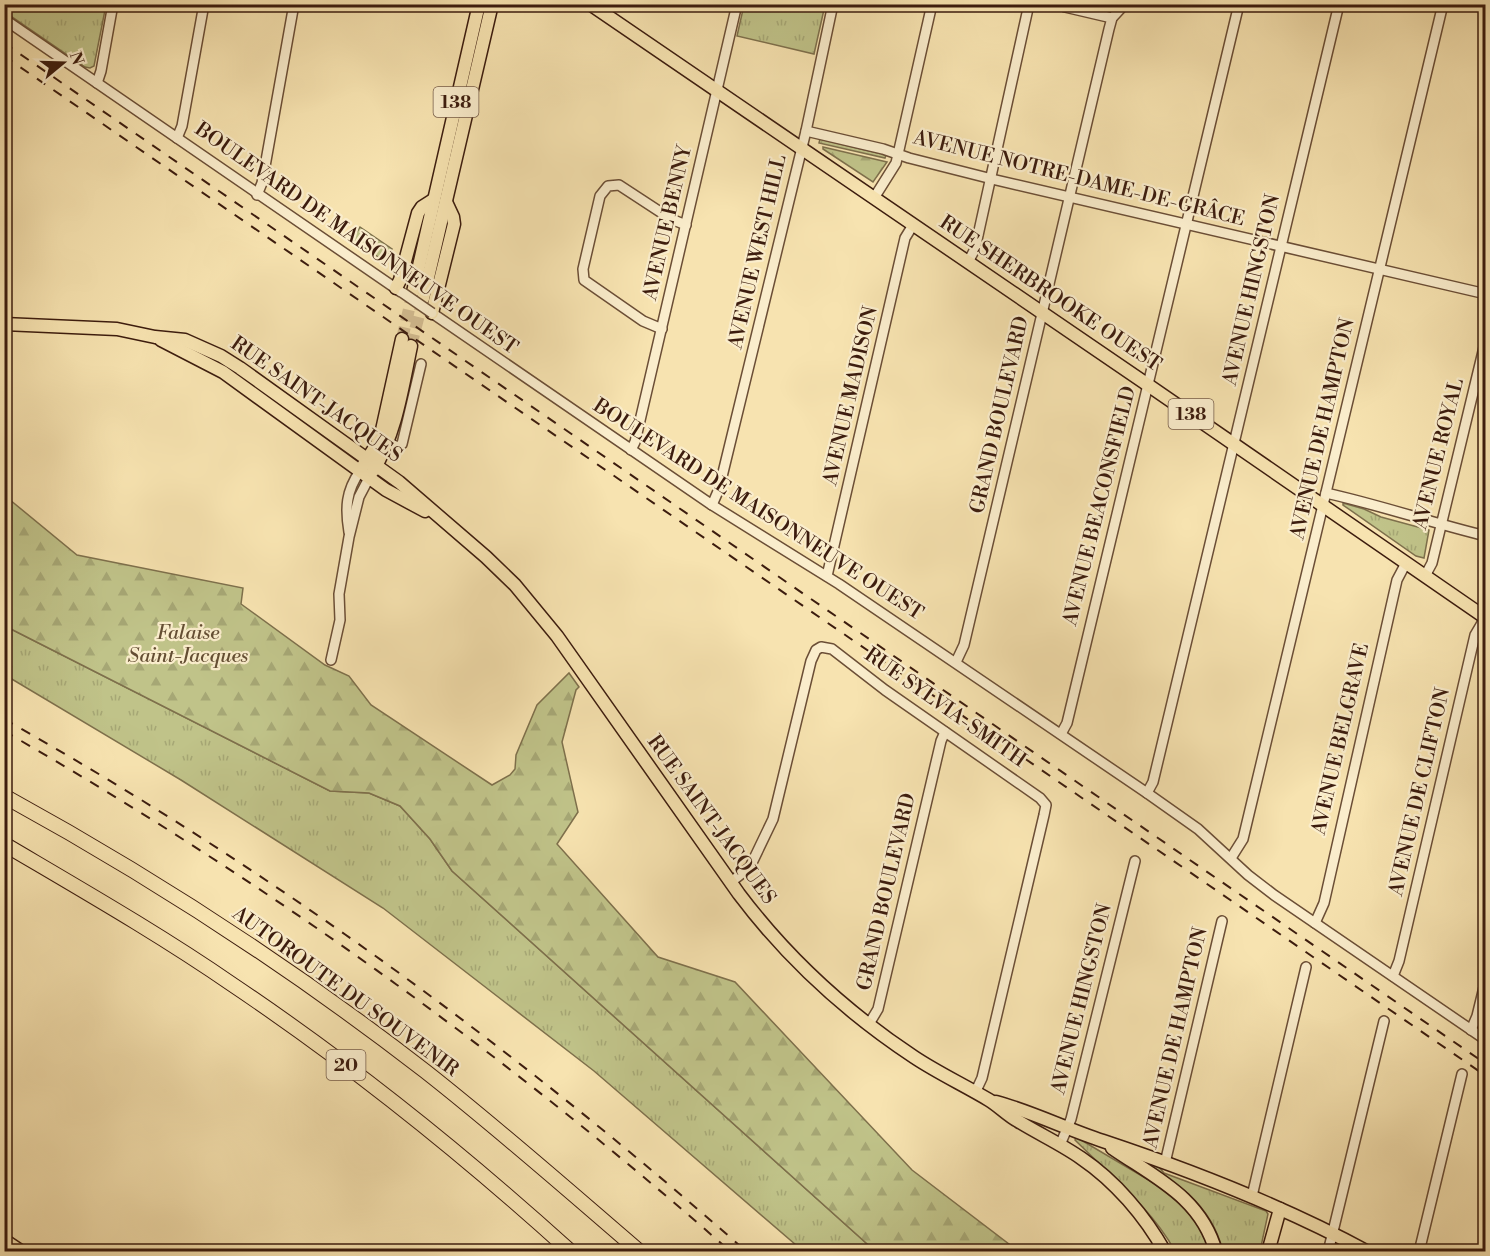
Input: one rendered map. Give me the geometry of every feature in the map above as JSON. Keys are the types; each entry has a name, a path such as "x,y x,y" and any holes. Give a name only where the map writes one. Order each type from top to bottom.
{"highway":[{"name":"AUTOROUTE DU SOUVENIR","path":"4,796 89,844 193,908 343,1010 464,1103 640,1251"},
{"name":"20","path":"4,844 102,902 232,984 345,1065 442,1141 571,1251"},
{"path":"4,855 102,902"}],"main road":[{"name":"138","path":"440,201 479,4"},
{"name":"138","path":"409,293 440,201 492,4"},
{"name":"RUE SHERBROOKE OUEST","path":"590,4 1234,444 1325,499 1406,563 1485,618"},
{"path":"409,293 400,280 418,213 422,207 440,201 454,222 432,313"},
{"name":"RUE SAINT-JACQUES","path":"4,324 111,328 185,340 221,356 399,482 496,566 542,617 731,882 765,928 796,962 826,990 914,1057 989,1100 1016,1120 1086,1161 1110,1182 1145,1221 1165,1251"},
{"name":"RUE SAINT-JACQUES","path":"155,336 217,368 393,494 442,520"},
{"path":"364,474 388,444 406,343 372,463"},
{"name":"RUE SAINT-JACQUES","path":"989,1100 1022,1109 1101,1141"},
{"path":"1101,1141 1252,1196 1368,1251"},
{"path":"1101,1141 1186,1199 1203,1219 1216,1251"},
{"path":"1268,1251 1280,1209"},
{"path":"4,1240 22,1251"}],"street":[{"path":"97,83 112,4"},
{"path":"177,138 183,126 204,4"},
{"path":"258,195 294,4"},
{"name":"AVENUE BENNY","path":"631,450 635,442 662,329 737,4"},
{"name":"AVENUE WEST HILL","path":"712,506 719,489 806,131 833,4"},
{"path":"874,198 894,166 898,154 932,4"},
{"path":"968,262 975,249 1029,4"},
{"path":"1061,4 1065,7 1113,18"},
{"name":"GRAND BOULEVARD","path":"956,662 963,649 1113,18 1125,4"},
{"name":"AVENUE BEACONSFIELD","path":"1061,734 1067,723 1239,4"},
{"name":"AVENUE HINGSTON","path":"1148,793 1153,782 1339,4"},
{"name":"AVENUE DE HAMPTON","path":"1231,858 1243,839 1443,4"},
{"name":"BOULEVARD DE MAISONNEUVE OUEST","path":"4,19 258,195 409,293 432,313 712,506 827,576 1148,793 1198,829 1254,880 1485,1040"},
{"name":"AVENUE NOTRE-DAME-DE-GRÂCE","path":"806,131 990,178 1485,294"},
{"path":"662,329 643,321 584,280 583,269 600,196 609,186 619,185 671,219 686,225"},
{"name":"AVENUE MADISON","path":"827,576 905,238 913,225"},
{"name":"AVENUE ROYAL","path":"1425,576 1432,563 1485,339"},
{"path":"388,444 399,447 403,442 422,364"},
{"path":"331,660 340,620 339,594 349,537 364,474"},
{"path":"1325,499 1442,523 1485,536"},
{"name":"AVENUE BELGRAVE","path":"1315,923 1324,903 1397,580 1406,563"},
{"name":"AVENUE DE CLIFTON","path":"1393,976 1399,961 1475,635 1485,618"},
{"name":"RUE SYLVIA-SMITH","path":"731,882 750,867 773,819 811,661 819,648 832,649 1040,798 1046,805 982,1078 975,1093"},
{"name":"GRAND BOULEVARD","path":"869,1024 878,1009 945,732"},
{"name":"AVENUE HINGSTON","path":"1060,1145 1068,1128 1134,861"},
{"name":"AVENUE DE HAMPTON","path":"1164,1163 1222,921"},
{"path":"1252,1196 1306,967"},
{"path":"1471,1030 1477,1016 1485,980"},
{"path":"1328,1251 1384,1021"},
{"path":"1419,1251 1462,1074"}],"green space":[{"path":"1115,4 1108,11 1077,5"},
{"path":"5,5 106,5 94,66 85,67 5,12"},
{"path":"744,5 825,5 814,54 737,36"},
{"path":"820,139 886,155 885,158 819,143"},
{"path":"823,147 887,162 873,182"},
{"path":"360,227 392,249 384,261 352,239"},
{"name":"Falaise Saint-Jacques","path":"4,495 77,555 243,588 241,604 325,665 349,676 371,705 492,785 510,775 515,769 516,755 537,705 569,673 579,687 576,690 562,742 578,812 557,844 658,957 735,982 912,1170 1018,1251 875,1251 452,871 430,839 400,806 369,793 330,791 5,626"},
{"path":"1343,503 1381,517 1429,530 1424,558 1416,556"},
{"path":"5,626 330,791 369,793 400,806 430,839 452,871 875,1251 803,1251 594,1071 383,908 181,780 5,675"},
{"path":"1076,1137 1164,1189 1194,1215 1211,1251 1175,1251 1142,1206 1075,1140"},
{"path":"1125,1153 1158,1166 1164,1173 1266,1211 1268,1214 1260,1251 1223,1251 1217,1232 1197,1203 1172,1181"}],"tunnel":[{"path":"402,339 413,292"},
{"path":"411,346 423,299"}],"railway":[{"path":"4,43 1486,1064"},
{"path":"4,56 1486,1076"},
{"path":"4,719 200,837 296,900 389,966 571,1105 747,1252"},
{"path":"4,731 196,847 381,973 559,1108 731,1252"}]}
